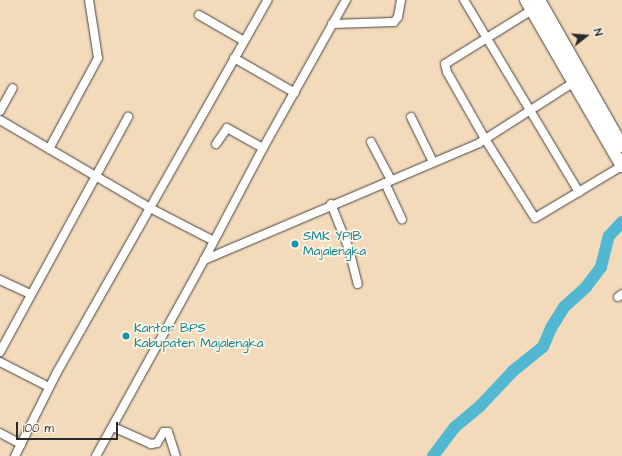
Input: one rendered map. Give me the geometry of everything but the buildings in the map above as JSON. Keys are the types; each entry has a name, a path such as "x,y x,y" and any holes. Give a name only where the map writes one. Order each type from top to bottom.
{"main road":[{"path":"539,0 622,146"},
{"path":"529,5 622,166"}],"street":[{"path":"49,149 98,58 89,0"},
{"path":"15,456 49,387 268,0"},
{"path":"96,456 114,427 263,148 346,0"},
{"path":"332,24 394,22 398,17 401,0"},
{"path":"464,0 528,110 579,192"},
{"path":"529,5 487,38 447,61 445,67 485,140 534,218 622,166"},
{"path":"198,15 244,41"},
{"path":"234,58 295,93"},
{"path":"204,260 331,204 485,140 528,110 573,83"},
{"path":"0,111 13,88"},
{"path":"0,352 30,294 97,176 128,117"},
{"path":"410,117 433,162"},
{"path":"0,120 150,208 214,241"},
{"path":"216,144 227,128 263,148"},
{"path":"371,142 388,181 402,219"},
{"path":"331,204 349,249 358,284"},
{"path":"0,280 30,294"},
{"path":"0,362 49,387"},
{"path":"114,427 151,444 157,443 164,432 168,432 176,456"},
{"path":"0,433 21,444"}],"waterway":[{"path":"433,456 455,427 480,406 513,371 543,347 551,328 564,307 586,287 601,267 609,236 622,222"}],"place":[{"name":"SMK YPIB Majalengka","path":"295,244"},
{"name":"Kantor BPS Kabupaten Majalengka","path":"126,336"}]}
